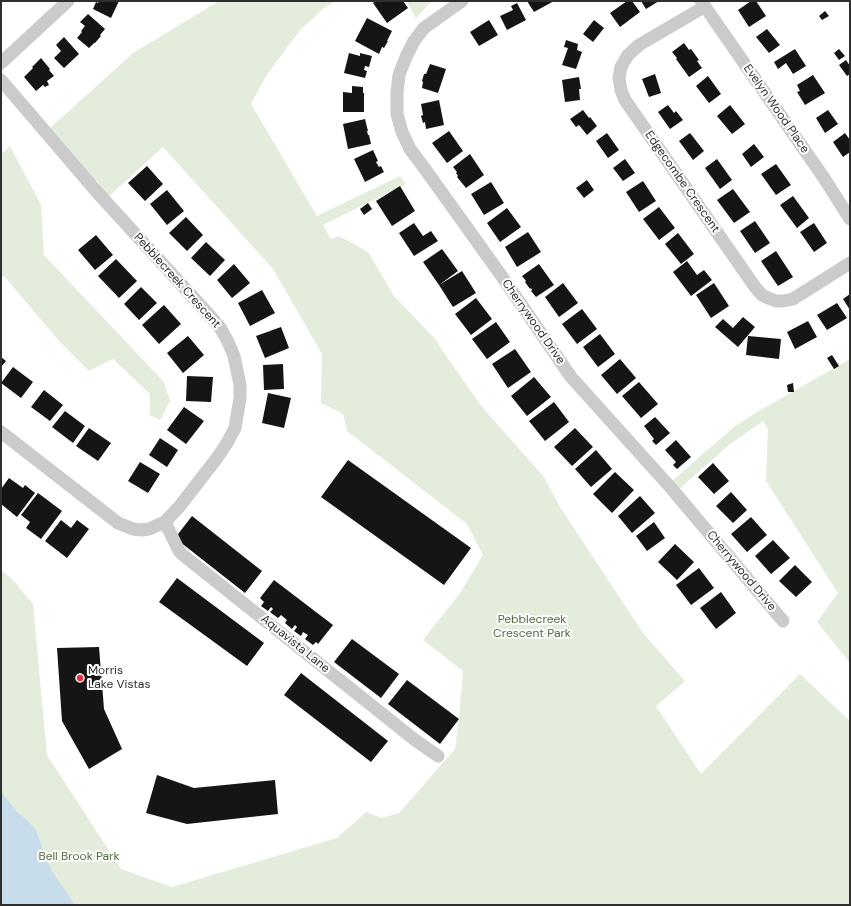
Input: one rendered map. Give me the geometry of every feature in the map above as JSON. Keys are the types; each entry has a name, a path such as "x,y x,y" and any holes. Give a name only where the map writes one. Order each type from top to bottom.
{"street":[{"path":"1,63 68,1"},
{"name":"Cherrywood Drive","path":"462,1 424,28 414,41 399,75 397,114 402,132 410,149 503,278 571,377 671,488 784,621"},
{"name":"Evelyn Wood Place","path":"702,4 824,178 850,219"},
{"name":"Edgecombe Crescent","path":"702,4 639,45 628,55 622,67 619,78 621,90 625,100 755,288 762,295 776,301 793,299 850,263"},
{"name":"Pebblecreek Crescent","path":"1,80 96,190 211,317 225,336 234,356 240,385 240,398 235,428 228,443 165,522 142,530 133,529 118,524 1,432"},
{"name":"Aquavista Lane","path":"165,522 179,551 183,555 438,756"}],"green space":[{"path":"219,1 336,1 324,8 300,30 266,76 251,104 317,216 400,176 406,184 323,225 331,239 339,236 368,252 394,296 437,341 482,407 544,477 560,507 643,633 685,681 656,706 701,774 800,674 850,721 850,905 65,905 1,810 1,570 12,579 33,604 47,755 121,869 172,887 337,838 366,812 382,818 399,813 455,749 463,671 423,640 460,593 483,555 467,524 347,431 343,414 321,403 322,354 273,269 163,147 108,197 97,185 99,183 96,180 94,181 48,130 133,53"},
{"path":"406,1 430,1 431,2 416,18"},
{"path":"10,146 41,205 44,255 164,382 170,401 160,420 150,415 150,394 113,359 89,371 59,341 4,276 1,278 1,154"},
{"path":"850,359 850,663 817,622 838,593 766,481 768,429 763,421 729,445 678,490 671,482 735,426"}],"water":[{"path":"1,791 18,813 36,830 46,859 52,871 75,905 1,905"}],"building":[{"path":"99,1 119,1 111,18 93,9 96,2 98,3"},
{"path":"376,1 403,1 408,8 387,23 373,3"},
{"path":"527,1 554,1 534,12"},
{"path":"627,1 632,1 640,12 620,27 610,13"},
{"path":"641,1 659,1 646,9"},
{"path":"751,1 756,1 766,16 749,27 738,10"},
{"path":"517,3 526,20 507,30 500,16 513,10 511,6"},
{"path":"825,11 829,16 822,20 819,16"},
{"path":"88,14 105,29 100,35 101,36 89,48 77,38 85,26 80,22"},
{"path":"367,18 392,31 388,41 384,48 382,47 379,54 355,41"},
{"path":"489,20 498,35 479,46 470,32"},
{"path":"594,20 604,28 593,42 583,34"},
{"path":"767,29 780,45 769,53 756,37"},
{"path":"64,37 79,54 64,68 54,58 61,51 56,45"},
{"path":"566,40 578,44 577,50 582,52 576,69 562,65 568,48 564,47"},
{"path":"684,43 689,50 691,49 699,60 697,61 702,68 689,77 672,52"},
{"path":"795,49 806,66 793,74 786,63 778,69 774,62"},
{"path":"839,49 845,56 839,60 834,53"},
{"path":"349,53 360,56 360,53 372,56 369,67 365,66 364,70 367,71 365,78 344,73"},
{"path":"41,58 54,76 47,81 49,85 45,87 43,85 36,91 24,77"},
{"path":"846,60 850,66 850,74 847,76 839,65"},
{"path":"430,64 446,69 438,93 422,88 424,74 426,74"},
{"path":"655,74 661,93 649,97 642,79"},
{"path":"813,75 825,93 805,105 797,92 800,91 797,85"},
{"path":"708,76 721,94 709,103 696,86"},
{"path":"579,77 581,89 579,89 580,100 565,102 562,80"},
{"path":"352,86 363,87 364,112 343,112 343,92 352,93"},
{"path":"439,100 444,125 426,129 425,122 423,123 421,116 423,115 421,104"},
{"path":"668,105 674,113 676,111 683,120 670,129 658,112"},
{"path":"730,105 745,124 732,134 717,116"},
{"path":"583,110 597,126 587,135 579,125 576,127 570,119"},
{"path":"828,110 838,124 825,133 816,118"},
{"path":"365,119 371,144 348,149 343,124"},
{"path":"449,131 463,151 447,163 432,143"},
{"path":"607,133 619,150 608,158 596,141"},
{"path":"690,133 704,151 693,160 679,141"},
{"path":"845,133 850,140 850,152 843,157 833,142"},
{"path":"754,144 764,157 751,167 742,154"},
{"path":"373,150 378,161 376,162 379,167 381,166 384,172 365,182 354,159"},
{"path":"470,154 484,175 466,188 457,177 457,172 453,167"},
{"path":"625,159 635,173 623,181 613,168"},
{"path":"717,159 732,180 720,189 705,168"},
{"path":"776,164 791,185 776,195 761,174"},
{"path":"147,166 163,184 145,201 128,183"},
{"path":"587,180 594,190 584,198 576,188"},
{"path":"643,181 656,201 639,212 626,192"},
{"path":"491,182 504,203 484,215 471,194"},
{"path":"400,186 415,211 392,226 376,201"},
{"path":"733,189 750,212 734,223 717,200"},
{"path":"167,190 184,211 167,225 150,204"},
{"path":"793,196 809,218 797,228 780,205"},
{"path":"368,203 372,209 364,215 360,209"},
{"path":"659,207 675,228 659,240 643,219"},
{"path":"507,208 521,227 500,242 487,223"},
{"path":"186,217 203,235 187,251 169,233"},
{"path":"755,221 770,243 755,253 740,231"},
{"path":"414,223 423,236 431,231 438,241 414,256 399,233"},
{"path":"814,223 827,243 814,252 800,232"},
{"path":"528,232 541,252 517,267 505,247"},
{"path":"678,233 694,254 681,264 665,244"},
{"path":"96,235 113,255 95,270 78,250"},
{"path":"206,242 225,260 210,276 191,258"},
{"path":"442,249 458,271 439,285 423,262"},
{"path":"776,251 793,277 778,286 761,261"},
{"path":"116,259 137,281 119,298 98,276"},
{"path":"687,261 697,275 704,270 712,280 691,296 673,272"},
{"path":"234,264 250,283 232,298 217,280"},
{"path":"539,264 554,285 536,297 522,276"},
{"path":"462,271 476,293 453,307 439,285"},
{"path":"563,283 578,303 559,317 545,297"},
{"path":"714,283 729,306 711,318 696,295"},
{"path":"141,287 157,303 139,320 124,304"},
{"path":"262,290 275,313 250,326 238,303"},
{"path":"850,294 850,310 843,299"},
{"path":"476,298 492,319 471,335 455,314"},
{"path":"837,303 847,318 827,330 817,315"},
{"path":"164,305 181,324 159,344 142,325"},
{"path":"582,309 597,329 577,344 562,324"},
{"path":"743,317 755,327 738,347 715,327 723,319 733,328"},
{"path":"808,321 817,337 795,349 787,332"},
{"path":"496,322 510,342 487,359 472,339"},
{"path":"281,327 289,348 265,358 256,336"},
{"path":"600,334 615,354 598,367 583,347"},
{"path":"188,336 204,355 183,373 167,353"},
{"path":"748,336 781,339 779,359 746,355"},
{"path":"515,349 531,372 508,388 492,364"},
{"path":"832,355 839,366 834,369 827,358"},
{"path":"1,357 6,361 1,367"},
{"path":"620,359 636,378 617,394 601,375"},
{"path":"283,364 284,389 264,390 263,365"},
{"path":"13,367 33,382 21,398 1,383"},
{"path":"187,376 213,377 211,402 186,401"},
{"path":"534,377 551,397 527,416 511,396"},
{"path":"639,382 658,404 641,418 622,396"},
{"path":"793,383 794,392 788,392 787,385"},
{"path":"44,390 63,405 50,421 31,407"},
{"path":"268,393 291,398 284,428 262,423"},
{"path":"554,402 569,422 545,441 529,421"},
{"path":"184,407 204,421 186,444 167,430"},
{"path":"65,411 85,426 73,443 52,427"},
{"path":"655,417 670,433 656,445 652,441 654,439 644,426"},
{"path":"89,428 111,443 98,461 76,446"},
{"path":"575,428 593,447 572,466 554,447"},
{"path":"160,438 178,450 167,467 149,455"},
{"path":"676,440 691,457 677,469 673,465 676,462 665,450"},
{"path":"596,450 612,469 591,487 575,469"},
{"path":"348,460 471,548 444,585 321,497"},
{"path":"140,462 160,474 148,493 128,481"},
{"path":"713,463 729,481 714,494 698,477"},
{"path":"615,472 634,490 612,513 593,494"},
{"path":"9,478 23,488 25,485 35,493 17,517 1,504 1,489"},
{"path":"731,492 747,510 733,523 716,506"},
{"path":"38,493 62,511 41,539 26,528 30,522 21,515"},
{"path":"640,496 655,513 632,533 618,516"},
{"path":"192,516 262,571 245,593 175,538"},
{"path":"751,517 767,535 747,552 731,534"},
{"path":"61,520 71,528 77,520 89,529 67,558 45,541"},
{"path":"654,522 665,538 647,551 636,536"},
{"path":"773,540 790,558 771,574 755,556"},
{"path":"675,544 694,562 677,580 658,562"},
{"path":"795,565 812,582 796,597 779,581"},
{"path":"699,568 714,588 691,605 676,585"},
{"path":"177,578 264,643 247,666 159,602"},
{"path":"274,580 333,625 318,644 316,642 313,645 305,639 308,635 303,632 301,636 294,631 297,627 295,625 292,629 285,623 287,620 281,615 278,618 270,612 273,609 271,607 268,611 261,606 264,602 260,598"},
{"path":"721,592 736,613 716,629 700,608"},
{"path":"352,639 399,674 381,698 334,662"},
{"name":"Morris Lake Vistas","path":"99,647 104,709 122,749 89,769 62,721 57,648"},
{"path":"301,673 388,741 371,762 284,695"},
{"path":"407,680 459,719 440,744 388,704"},
{"path":"157,775 194,788 275,780 278,814 187,824 146,813"}],"place":[{"name":"Morris Lake Vistas","path":"80,678"}],"park label":[{"name":"Pebblecreek Crescent Park","path":"532,627"},
{"name":"Bell Brook Park","path":"79,857"}]}
